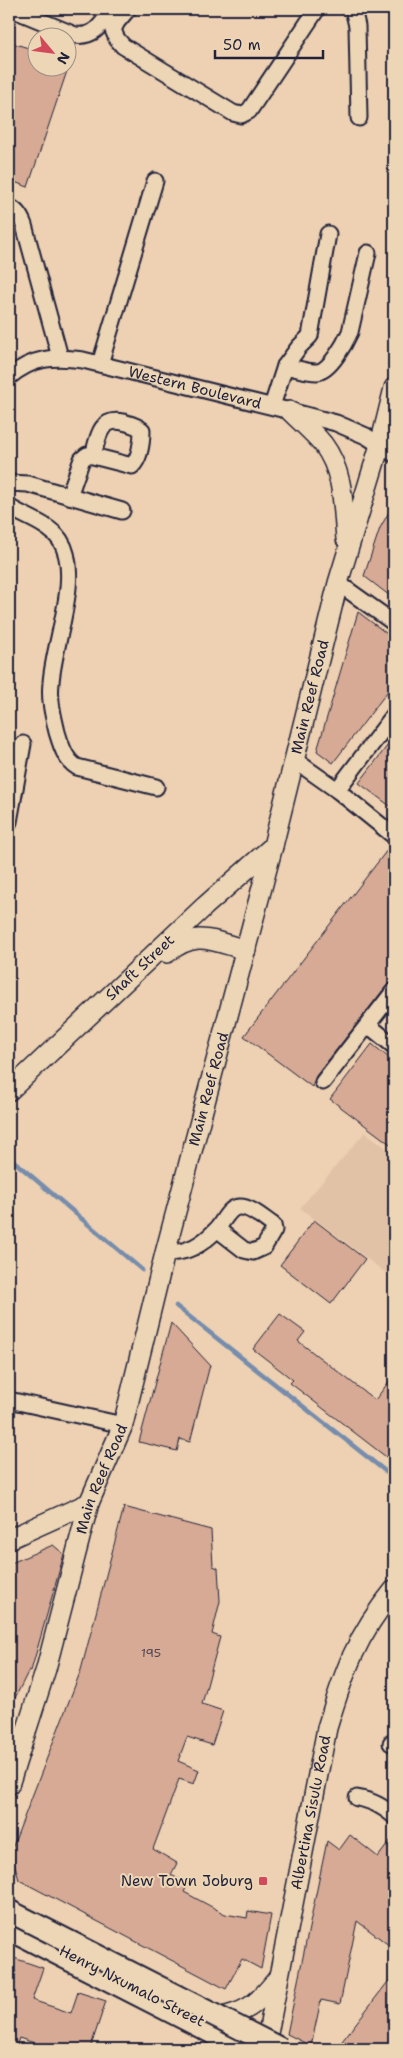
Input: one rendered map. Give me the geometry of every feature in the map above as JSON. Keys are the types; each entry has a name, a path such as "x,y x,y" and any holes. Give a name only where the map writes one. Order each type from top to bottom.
{"highway":[{"path":"9,1911 281,2049"},
{"path":"9,1929 244,2049"}],"main road":[{"name":"Main Reef Road","path":"9,1785 46,1669 89,1503 123,1426 166,1253 273,846 338,583 347,550 388,440 394,388"},
{"path":"290,411 321,442 333,460 344,500 347,550"},
{"name":"Shaft Street","path":"9,1091 205,906 273,846"},
{"path":"129,978 149,969 178,944 187,940 203,939 246,950"},
{"path":"9,1539 89,1503"},
{"name":"Albertina Sisulu Road","path":"264,2049 327,1728 343,1677 354,1650 370,1621 394,1590"},
{"path":"9,1900 44,1941"},
{"path":"202,2022 231,2016 250,2009 261,1999 280,1975"}],"street":[{"path":"12,9 75,34 85,36 94,32 106,10"},
{"path":"128,9 117,22 114,30 117,39 123,46 233,113 241,115 248,111 317,9"},
{"path":"353,9 357,26 359,118"},
{"path":"100,364 155,181"},
{"path":"9,206 20,216 24,225 60,357"},
{"path":"272,406 285,366 298,347 310,336 328,234"},
{"path":"285,366 318,372 324,370 330,363 350,332 368,253"},
{"name":"Western Boulevard","path":"10,371 36,361 60,357 100,364 272,406 388,440"},
{"path":"69,496 82,459 87,455 93,456"},
{"path":"9,483 28,484 122,511"},
{"path":"9,507 52,532 60,539 69,565 66,602 51,680 50,695 59,738 68,759 77,767 156,787"},
{"path":"338,583 394,623"},
{"path":"337,790 394,716"},
{"path":"9,822 23,744"},
{"path":"293,759 337,790 394,836"},
{"path":"323,1082 394,991"},
{"path":"368,1025 394,1046"},
{"path":"166,1253 181,1253 189,1250 217,1229"},
{"path":"9,1400 123,1426"},
{"path":"357,1798 370,1800 394,1816"},
{"name":"Henry Nxumalo Street","path":"9,1922 256,2049"}],"shaded area":[{"path":"365,1132 394,1154 394,1279 300,1208"}],"building":[{"path":"9,42 28,48 28,78 65,78 28,187 9,180"},
{"path":"394,503 394,599 364,576 380,528"},
{"path":"358,612 394,639 394,683 333,763 317,751"},
{"path":"394,737 394,809 359,783"},
{"path":"391,845 394,845 394,979 387,985 316,1076 312,1087 244,1036"},
{"path":"372,1044 394,1062 394,1147 330,1099"},
{"path":"314,1220 365,1259 331,1304 280,1265"},
{"path":"280,1314 305,1332 298,1341 375,1400 394,1375 394,1463 290,1383 293,1380 253,1349"},
{"path":"171,1323 210,1365 190,1442 180,1439 177,1451 139,1442"},
{"path":"124,1507 211,1530 213,1566 218,1568 220,1601 212,1634 220,1637 202,1704 223,1711 212,1745 187,1737 178,1761 199,1770 194,1784 179,1779 153,1849 177,1863 171,1875 188,1884 184,1892 225,1914 247,1918 248,1911 271,1915 261,1969 242,1959 226,1989 19,1880 11,1851 81,1670"},
{"path":"53,1545 64,1554 31,1671 29,1670 9,1710 9,1564"},
{"path":"350,1835 378,1857 394,1836 394,1949 357,1921 340,2004 321,2000 311,2046 287,2034 327,1841 339,1850"},
{"path":"14,1958 43,1968 32,2000 71,2013 78,1992 106,2001 90,2049 53,2049 19,2038 15,2049 9,2049 9,1973"},
{"path":"394,1974 394,2049 336,2049"}],"waterway":[{"path":"9,1157 142,1270"},
{"path":"176,1306 394,1478"}],"place":[{"name":"New Town Joburg","path":"263,1881"}]}
